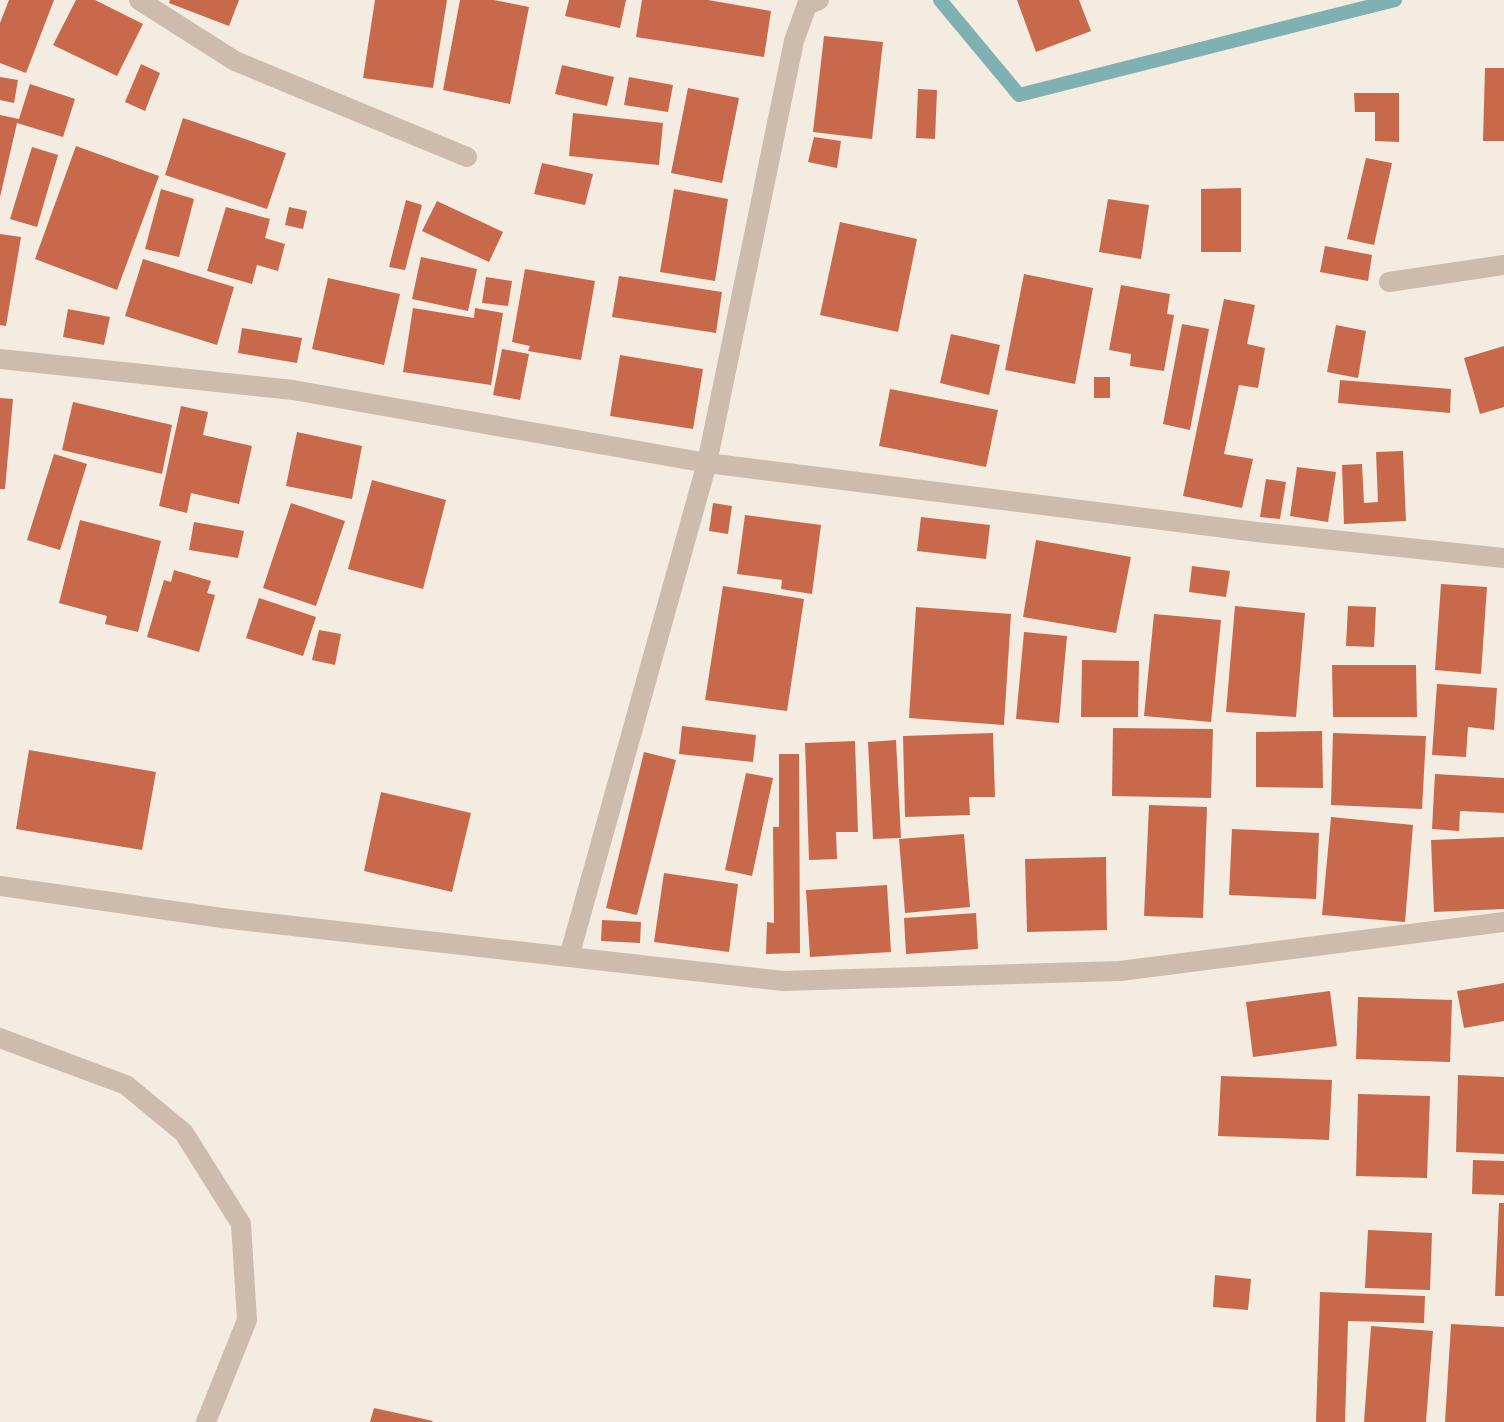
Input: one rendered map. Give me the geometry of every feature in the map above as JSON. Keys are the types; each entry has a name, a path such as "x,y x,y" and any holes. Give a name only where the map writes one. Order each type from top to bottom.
{"street":[{"path":"139,0 235,61 467,157"},
{"path":"569,957 707,463 794,41 807,5 819,0"},
{"path":"1389,282 1504,265"},
{"path":"0,359 293,390 707,463 1257,532 1504,558"},
{"path":"0,886 222,918 783,981 1105,971 1504,922"},
{"path":"0,1038 126,1085 184,1133 241,1224 247,1320 206,1422"}],"building":[{"path":"9,0 54,0 26,73 0,63 0,23"},
{"path":"76,0 95,0 143,24 117,76 53,45"},
{"path":"170,0 239,0 229,26 169,3"},
{"path":"375,0 447,0 433,88 363,78"},
{"path":"460,0 494,0 529,7 510,104 443,90"},
{"path":"569,0 626,0 620,28 565,16"},
{"path":"642,0 708,0 771,11 764,57 636,37"},
{"path":"1017,0 1079,0 1091,31 1036,52"},
{"path":"824,36 883,42 872,139 813,132"},
{"path":"141,64 160,73 145,111 125,102"},
{"path":"562,65 614,77 607,106 555,94"},
{"path":"1485,68 1504,68 1504,141 1483,141"},
{"path":"0,77 18,80 14,103 0,100"},
{"path":"629,77 673,85 668,112 624,105"},
{"path":"30,84 75,99 63,137 17,123 0,197 0,115 19,119"},
{"path":"688,88 739,98 722,183 671,173"},
{"path":"918,89 937,90 935,139 916,138"},
{"path":"1354,93 1399,93 1399,142 1375,141 1375,112 1355,112"},
{"path":"573,113 663,123 659,165 569,156"},
{"path":"183,118 286,153 267,209 165,175"},
{"path":"814,137 841,141 837,168 808,162"},
{"path":"76,146 159,176 117,290 35,259"},
{"path":"32,147 58,155 37,227 10,219"},
{"path":"1366,158 1392,163 1374,245 1347,239"},
{"path":"542,163 593,174 585,205 534,194"},
{"path":"1241,188 1241,252 1201,252 1201,189"},
{"path":"161,189 194,199 179,257 145,249"},
{"path":"674,189 728,199 715,281 660,272"},
{"path":"1108,199 1149,205 1141,259 1099,252"},
{"path":"406,200 422,205 405,270 389,267"},
{"path":"437,201 503,232 489,262 422,231"},
{"path":"226,207 270,219 265,238 285,244 278,271 257,265 252,284 207,271"},
{"path":"289,207 307,211 303,229 285,225"},
{"path":"840,222 917,239 898,332 820,315"},
{"path":"0,234 21,237 6,326 0,325"},
{"path":"1325,246 1372,255 1368,281 1320,272"},
{"path":"421,257 477,269 468,311 412,299"},
{"path":"143,259 234,287 217,345 125,316"},
{"path":"525,269 595,281 581,360 528,351 530,346 512,342"},
{"path":"1024,274 1093,288 1075,384 1005,370"},
{"path":"619,276 722,292 716,333 612,317"},
{"path":"486,277 512,281 508,306 482,303"},
{"path":"328,278 400,294 384,365 312,349"},
{"path":"1121,285 1170,294 1167,314 1174,315 1164,371 1130,366 1131,354 1109,350"},
{"path":"1224,299 1255,305 1247,344 1265,348 1258,388 1239,385 1224,454 1253,459 1242,508 1183,496"},
{"path":"413,308 474,318 475,308 503,313 491,385 403,372"},
{"path":"68,309 110,317 104,345 63,337"},
{"path":"1182,324 1209,329 1190,430 1163,424"},
{"path":"1336,325 1366,331 1358,378 1327,372"},
{"path":"242,328 302,338 297,363 238,353"},
{"path":"951,334 1000,345 989,395 940,383"},
{"path":"1504,346 1504,407 1480,414 1464,358"},
{"path":"502,349 529,354 520,400 493,395"},
{"path":"620,355 703,369 693,429 610,416"},
{"path":"1094,377 1110,377 1110,398 1094,398"},
{"path":"1340,380 1451,389 1450,413 1338,403"},
{"path":"890,389 998,410 986,467 879,446"},
{"path":"0,398 13,399 5,489 0,489"},
{"path":"73,402 172,425 162,474 62,450"},
{"path":"181,406 208,412 203,435 252,446 239,504 191,493 187,513 159,506"},
{"path":"297,432 362,446 352,499 286,486"},
{"path":"1403,451 1406,521 1344,524 1342,465 1362,464 1364,503 1378,502 1376,452"},
{"path":"54,454 87,464 60,550 27,540"},
{"path":"1297,467 1336,472 1328,522 1290,516"},
{"path":"1266,479 1286,482 1280,519 1260,517"},
{"path":"372,480 446,500 423,589 348,569"},
{"path":"291,503 345,521 316,606 263,588"},
{"path":"713,503 732,506 728,534 709,531"},
{"path":"745,515 821,525 812,594 781,589 782,580 737,574"},
{"path":"921,517 990,525 986,559 917,551"},
{"path":"80,520 161,541 138,632 105,624 107,616 59,603"},
{"path":"194,522 244,531 238,558 189,550"},
{"path":"1036,540 1131,557 1116,633 1023,617"},
{"path":"1192,566 1230,571 1226,597 1189,592"},
{"path":"174,570 211,581 207,593 215,595 199,652 147,637 164,580 171,582"},
{"path":"1441,584 1487,587 1481,674 1435,670"},
{"path":"723,586 804,599 787,711 705,700"},
{"path":"259,598 316,617 303,656 246,638"},
{"path":"1235,606 1305,613 1296,717 1226,712"},
{"path":"1348,606 1376,607 1374,647 1346,646"},
{"path":"916,607 1011,614 1004,725 909,718"},
{"path":"1154,614 1221,620 1211,722 1144,716"},
{"path":"319,630 341,634 335,665 312,660"},
{"path":"1024,632 1067,636 1059,723 1016,719"},
{"path":"1082,660 1139,661 1138,717 1081,717"},
{"path":"1332,665 1416,665 1417,717 1333,717"},
{"path":"1437,684 1497,688 1494,730 1468,727 1466,757 1432,755"},
{"path":"682,726 756,735 753,762 679,754"},
{"path":"1113,728 1213,729 1211,798 1112,796"},
{"path":"1322,731 1323,788 1256,787 1256,732"},
{"path":"993,733 995,797 969,797 970,815 905,817 903,736"},
{"path":"1333,733 1426,736 1422,809 1331,805"},
{"path":"896,740 901,838 873,839 868,742"},
{"path":"855,741 858,832 836,832 837,859 809,860 805,743"},
{"path":"29,750 156,772 142,850 16,829"},
{"path":"644,752 676,760 637,915 606,908"},
{"path":"779,754 799,754 800,953 766,954 767,922 774,923 773,827 779,827"},
{"path":"746,773 773,778 752,876 725,870"},
{"path":"1435,774 1504,778 1504,813 1460,811 1459,831 1432,829"},
{"path":"381,792 471,813 452,892 364,871"},
{"path":"1149,805 1207,807 1203,918 1144,916"},
{"path":"1331,817 1413,825 1405,922 1322,915"},
{"path":"1232,829 1319,833 1316,899 1229,895"},
{"path":"964,834 970,907 905,913 899,839"},
{"path":"1504,837 1504,909 1434,912 1431,840"},
{"path":"1106,857 1107,930 1027,932 1025,859"},
{"path":"664,873 738,884 729,952 654,942"},
{"path":"887,885 891,952 810,957 806,890"},
{"path":"976,913 978,949 906,954 904,918"},
{"path":"602,920 641,922 640,943 601,941"},
{"path":"1504,983 1504,1021 1464,1028 1457,991"},
{"path":"1330,991 1337,1046 1253,1057 1246,1002"},
{"path":"1358,997 1452,1000 1450,1062 1356,1059"},
{"path":"1458,1075 1504,1077 1504,1154 1456,1152"},
{"path":"1221,1076 1332,1080 1329,1140 1218,1136"},
{"path":"1358,1094 1430,1096 1427,1178 1356,1176"},
{"path":"1473,1160 1504,1161 1504,1195 1472,1194"},
{"path":"1499,1203 1504,1203 1504,1296 1495,1296"},
{"path":"1368,1230 1432,1233 1430,1290 1365,1288"},
{"path":"1215,1275 1251,1279 1248,1310 1213,1307"},
{"path":"1320,1292 1425,1296 1424,1323 1348,1321 1345,1422 1316,1422"},
{"path":"1451,1324 1504,1327 1504,1422 1445,1422"},
{"path":"1371,1326 1433,1331 1426,1422 1364,1422"},
{"path":"374,1408 433,1421 370,1422"}],"waterway":[{"path":"940,0 1019,95 1395,0"}]}
